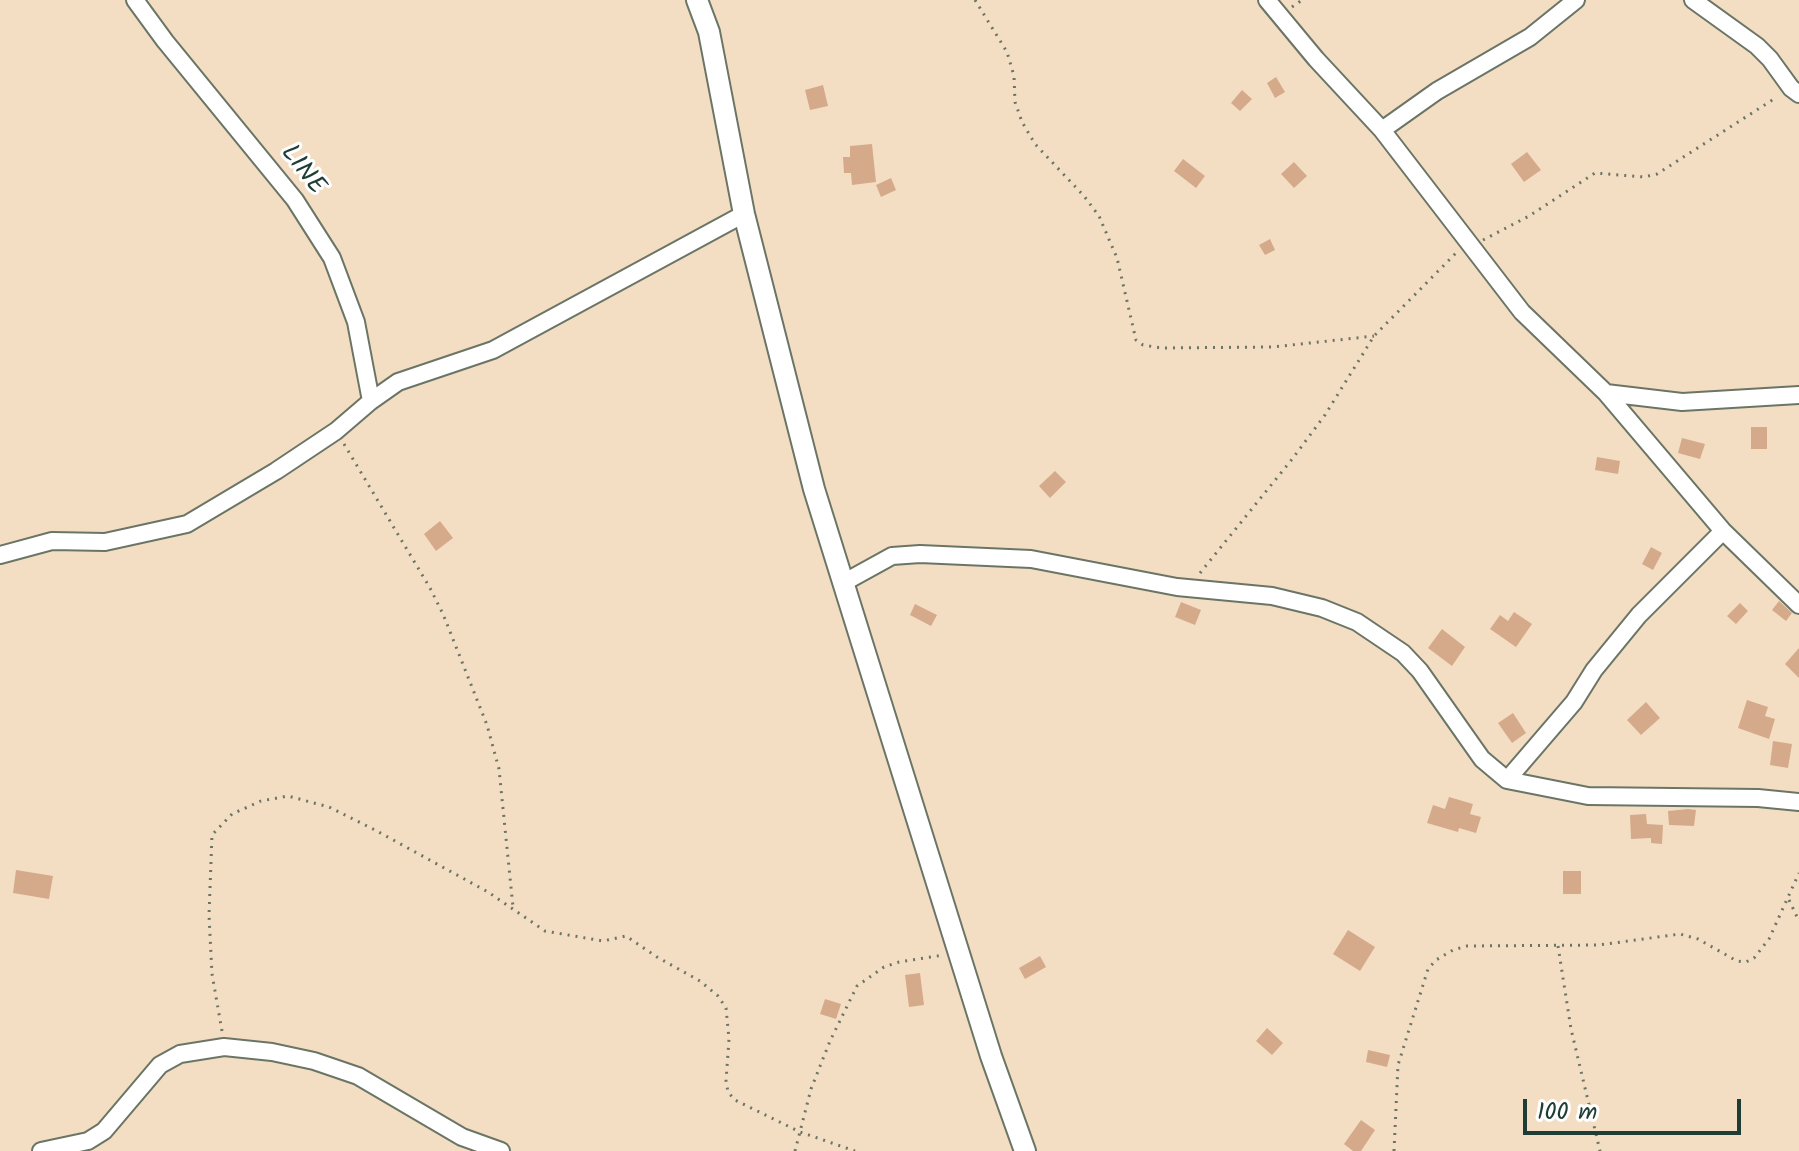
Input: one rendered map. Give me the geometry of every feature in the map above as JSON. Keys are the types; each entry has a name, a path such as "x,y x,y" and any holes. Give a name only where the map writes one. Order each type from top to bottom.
{"main road":[{"path":"697,0 709,32 744,214 814,489 991,1056 1025,1151"}],"street":[{"name":"LINE","path":"135,0 173,52 295,200 332,258 356,322 371,401"},
{"path":"1267,0 1382,130 1522,312 1606,393 1723,531 1799,605"},
{"path":"1382,130 1437,91 1530,37 1576,0"},
{"path":"1693,0 1757,46 1795,91"},
{"path":"0,555 52,541 105,542 187,524 336,431 398,382 493,350 744,214"},
{"path":"1606,393 1682,402 1799,395"},
{"path":"1507,780 1574,702 1594,670 1639,615 1723,531"},
{"path":"843,583 892,556 920,554 1031,559 1187,588 1272,596 1322,608 1369,629 1403,653 1420,671 1482,759 1507,780 1588,796 1758,798 1799,802"},
{"path":"41,1151 88,1141 104,1131 160,1065 180,1054 224,1047 272,1052 314,1061 358,1076 462,1137 501,1151"}],"path":[{"path":"975,0 1007,52 1014,76 1015,102 1022,122 1035,144 1099,216 1117,258 1136,340 1143,345 1161,348 1273,347 1374,336"},
{"path":"1187,588 1222,548 1325,415 1374,336 1469,242 1529,216 1595,173 1644,177 1657,174 1795,91"},
{"path":"336,431 430,588 474,692 499,769 513,909"},
{"path":"224,1047 212,974 209,915 212,835 232,814 261,801 288,796 329,807 488,892 530,923 557,934 603,941 626,936 700,981 718,996 726,1008 729,1039 725,1067 728,1092 735,1100 800,1132 855,1151"},
{"path":"1394,1151 1398,1065 1428,969 1436,960 1467,946 1599,945 1680,934 1698,939 1737,961 1746,962 1762,950 1789,900 1799,873"},
{"path":"1789,900 1799,921"},
{"path":"1558,946 1571,1029 1600,1151"},
{"path":"795,1151 811,1089 857,986 871,974 899,962 959,954"}],"building":[{"path":"1276,77 1285,92 1275,98 1267,83"},
{"path":"823,85 828,106 810,110 805,90"},
{"path":"1242,90 1252,99 1240,111 1231,103"},
{"path":"872,144 876,182 852,185 851,173 844,173 843,157 850,157 850,146"},
{"path":"1527,152 1541,170 1524,182 1511,164"},
{"path":"1183,159 1205,176 1196,188 1174,171"},
{"path":"1294,162 1307,176 1294,188 1281,174"},
{"path":"891,178 896,190 881,197 876,185"},
{"path":"1270,239 1275,250 1265,255 1259,245"},
{"path":"1751,427 1767,427 1767,449 1751,449"},
{"path":"1682,438 1705,444 1700,459 1678,453"},
{"path":"1597,457 1620,461 1618,474 1595,470"},
{"path":"1055,471 1066,482 1050,498 1039,486"},
{"path":"440,521 453,538 436,551 424,534"},
{"path":"1651,547 1662,553 1653,570 1642,564"},
{"path":"1779,601 1792,613 1786,621 1772,610"},
{"path":"1181,602 1201,610 1195,625 1175,617"},
{"path":"1740,603 1748,611 1736,624 1727,616"},
{"path":"915,604 937,615 931,626 910,615"},
{"path":"1514,612 1532,624 1516,647 1490,629 1500,615 1508,621"},
{"path":"1442,629 1465,647 1452,666 1428,648"},
{"path":"1799,648 1799,678 1785,664"},
{"path":"1747,700 1768,707 1765,716 1775,719 1769,739 1738,728"},
{"path":"1646,702 1660,718 1641,735 1627,720"},
{"path":"1513,713 1526,733 1512,743 1498,723"},
{"path":"1773,741 1792,744 1788,768 1770,765"},
{"path":"1449,797 1473,804 1470,814 1481,817 1476,833 1459,828 1458,832 1427,823 1433,805 1445,809"},
{"path":"1696,810 1694,826 1669,825 1668,811"},
{"path":"1646,814 1647,824 1663,825 1662,844 1651,843 1651,838 1631,839 1630,815"},
{"path":"16,870 53,876 49,899 13,893"},
{"path":"1563,871 1581,871 1581,894 1563,894"},
{"path":"1348,930 1375,947 1360,971 1333,954"},
{"path":"1040,956 1046,967 1025,979 1019,968"},
{"path":"920,973 924,1005 909,1007 905,975"},
{"path":"825,999 841,1004 836,1019 820,1014"},
{"path":"1267,1028 1283,1043 1272,1055 1256,1041"},
{"path":"1368,1050 1390,1055 1387,1067 1366,1062"},
{"path":"1361,1120 1375,1130 1361,1151 1353,1151 1344,1144"}]}
